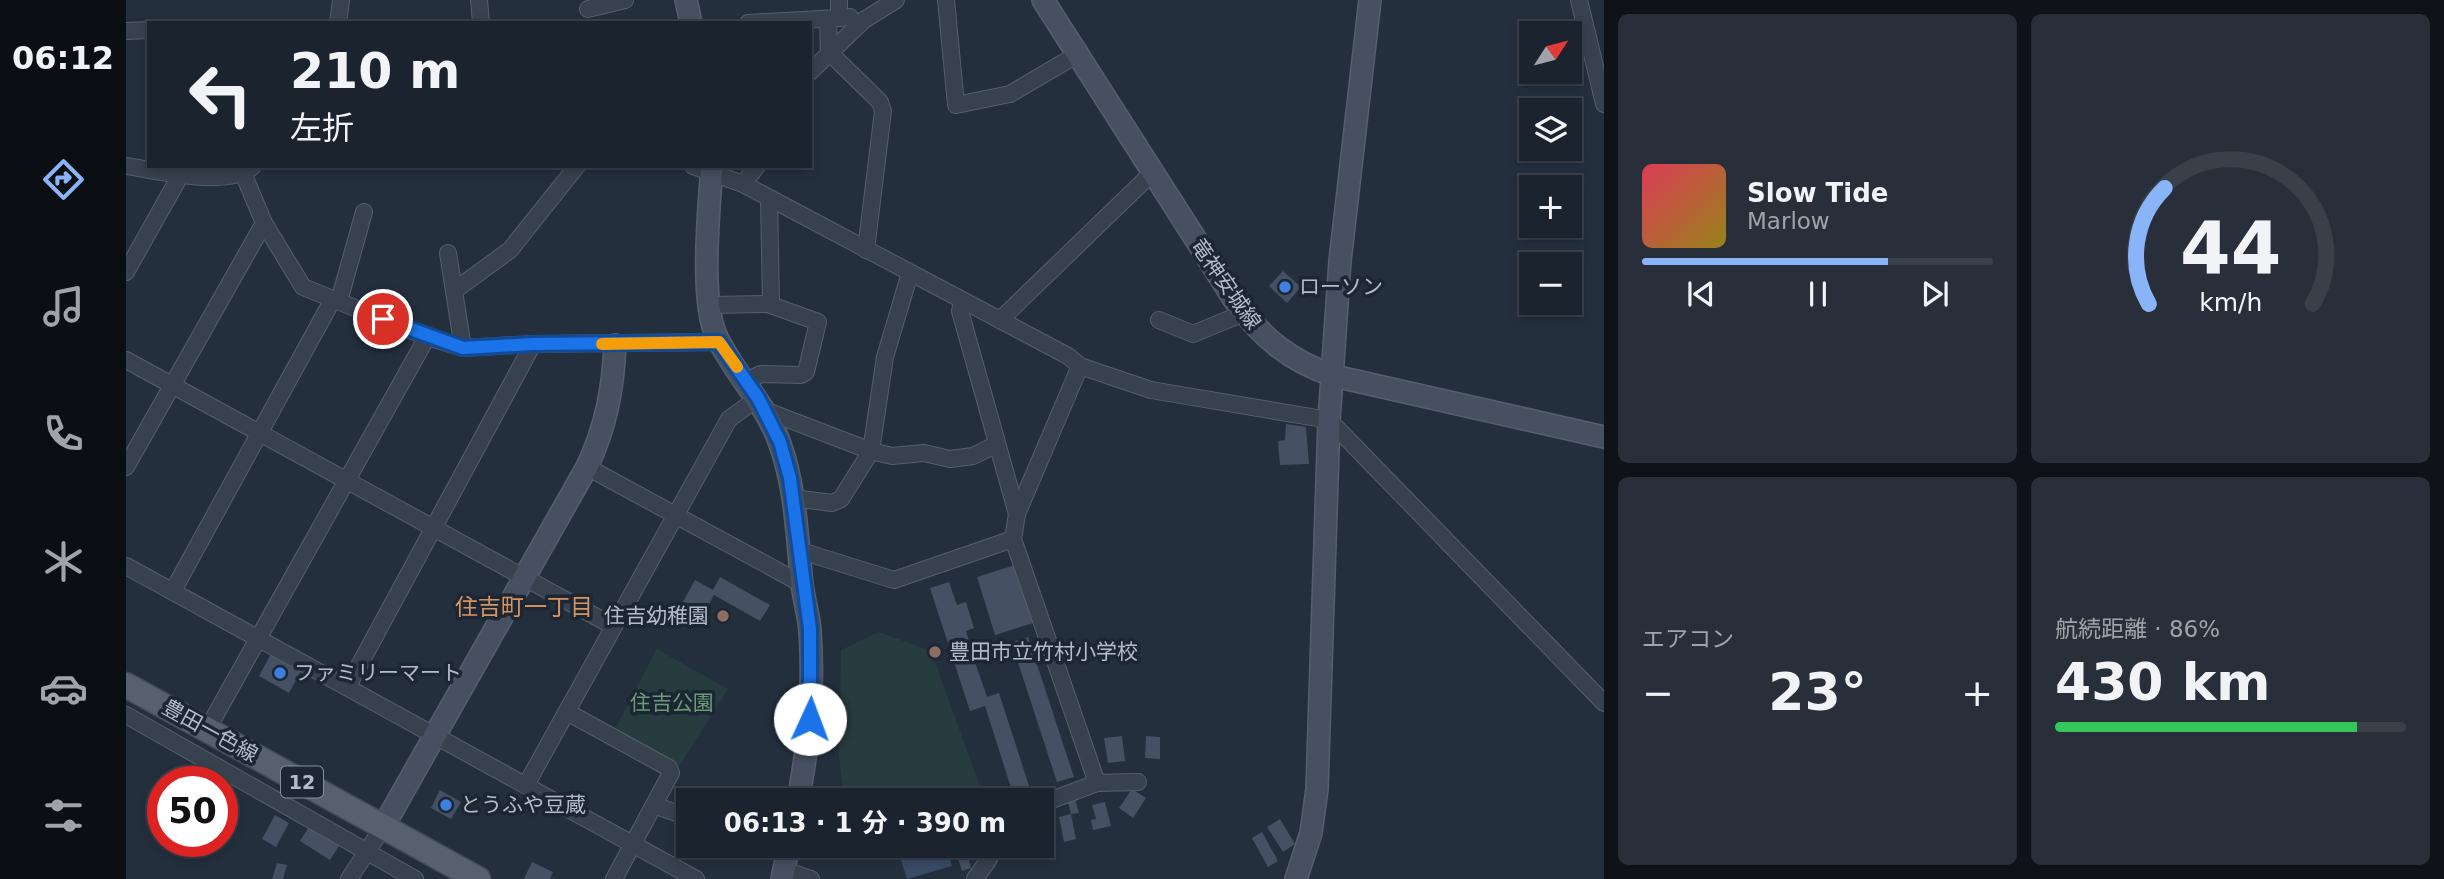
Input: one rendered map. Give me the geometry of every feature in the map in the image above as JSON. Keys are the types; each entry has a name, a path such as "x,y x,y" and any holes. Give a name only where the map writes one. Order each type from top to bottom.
{"main road":[{"name":"豊田一色線","path":"126,685 478,879"}],"street":[{"path":"338,21 341,0"},
{"path":"479,0 481,21"},
{"path":"587,10 625,0"},
{"path":"686,0 691,21"},
{"path":"829,52 839,0"},
{"path":"812,70 870,16 895,0"},
{"path":"946,0 956,105 1010,94 1078,54"},
{"name":"竜神安城線","path":"1043,0 1244,313 1257,331 1283,352 1305,366 1334,376 1604,437"},
{"path":"1296,879 1311,833 1317,789 1329,420 1340,261 1370,0"},
{"path":"1579,0 1599,61 1604,104"},
{"path":"782,21 870,16"},
{"path":"126,31 147,30"},
{"path":"829,52 880,102 883,111 866,250"},
{"path":"126,166 147,168"},
{"path":"455,290 510,250 575,168"},
{"path":"800,788 812,698 810,629 802,584 801,551 793,498 780,442 756,396 714,332 710,305 706,168 743,184 1068,356 1080,366 1151,390 1329,420 1604,703"},
{"path":"743,184 755,168"},
{"path":"163,169 180,176 248,169 264,223 303,287 427,337 463,348 533,344 719,342"},
{"path":"1000,320 1152,173"},
{"path":"128,263 180,176"},
{"path":"769,198 771,305"},
{"path":"174,589 336,300 364,212"},
{"path":"126,467 264,223"},
{"path":"448,253 463,348"},
{"path":"793,498 832,503 841,499 871,452 885,357 910,273"},
{"path":"962,301 960,311 1017,514"},
{"path":"526,785 729,419 756,396 761,374 801,375 806,372 818,323 771,305 710,305"},
{"path":"1158,320 1193,334 1244,313"},
{"path":"207,730 427,337"},
{"path":"348,686 533,344"},
{"path":"349,879 383,827 435,737 587,467 602,435 613,391 615,345"},
{"path":"126,360 613,626"},
{"path":"1080,366 1017,514 1013,539 1097,783"},
{"path":"756,396 871,452 892,456 924,453 950,459 973,456 997,444"},
{"path":"587,467 802,584"},
{"path":"801,551 894,580 1013,539"},
{"path":"126,566 174,589 435,737 696,879"},
{"path":"567,712 669,768 671,772 656,806 614,879"},
{"path":"126,715 415,879"},
{"path":"1054,799 1097,783 1138,782"},
{"path":"656,806 676,813"},
{"path":"975,879 989,858"},
{"path":"783,875 811,879"}],"green space":[{"path":"879,632 931,651 981,788 843,788 839,755 841,650"},
{"name":"住吉公園","path":"657,649 728,689 679,766 614,731"}],"water":[{"path":"900,858 949,858 952,866 907,879"}],"building":[{"name":"ローソン","path":"1283,271 1301,287 1287,303 1269,286"},
{"path":"1286,424 1306,427 1309,464 1280,465 1278,441 1285,440"},
{"path":"1015,565 1033,623 995,635 977,577"},
{"path":"720,577 770,605 760,621 714,595 701,619 680,607 695,580 713,590"},
{"path":"949,582 957,605 966,602 974,628 966,631 973,655 1028,637 1074,777 1057,782 1014,650 975,662 987,697 999,693 1030,788 1011,788 985,706 970,711 930,588"},
{"name":"ファミリーマート","path":"272,652 302,669 289,693 259,676"},
{"path":"1122,736 1125,761 1108,763 1104,738"},
{"path":"1146,736 1160,737 1160,759 1145,758"},
{"path":"1132,789 1146,798 1133,818 1119,808"},
{"name":"とうふや豆蔵","path":"440,790 461,802 451,819 431,808"},
{"path":"1075,799 1079,813 1071,814 1068,801"},
{"path":"1105,802 1111,826 1093,830 1091,820 1096,819 1092,805"},
{"path":"1071,814 1076,839 1064,842 1059,817"},
{"path":"275,815 289,823 276,847 262,839"},
{"path":"1280,819 1295,844 1283,852 1267,827"},
{"path":"309,827 339,846 330,860 300,841"},
{"path":"1262,832 1278,861 1268,867 1252,838"},
{"path":"958,858 974,858 969,860 971,868 962,871"},
{"path":"532,862 553,872 550,879 524,879"},
{"path":"277,863 287,865 283,879 272,879"}],"slow traffic":[{"path":"602,344 719,342 737,367"}],"place":[{"name":"ローソン","path":"1285,287"},
{"name":"住吉幼稚園","path":"723,616"},
{"name":"豊田市立竹村小学校","path":"935,652"},
{"name":"ファミリーマート","path":"280,673"},
{"name":"とうふや豆蔵","path":"446,805"}],"district":[{"name":"住吉町一丁目","path":"524,607"}],"route":[{"path":"383,319 463,348 574,343 615,345 719,342 758,398 780,442 790,478 810,629 810,719"}]}
